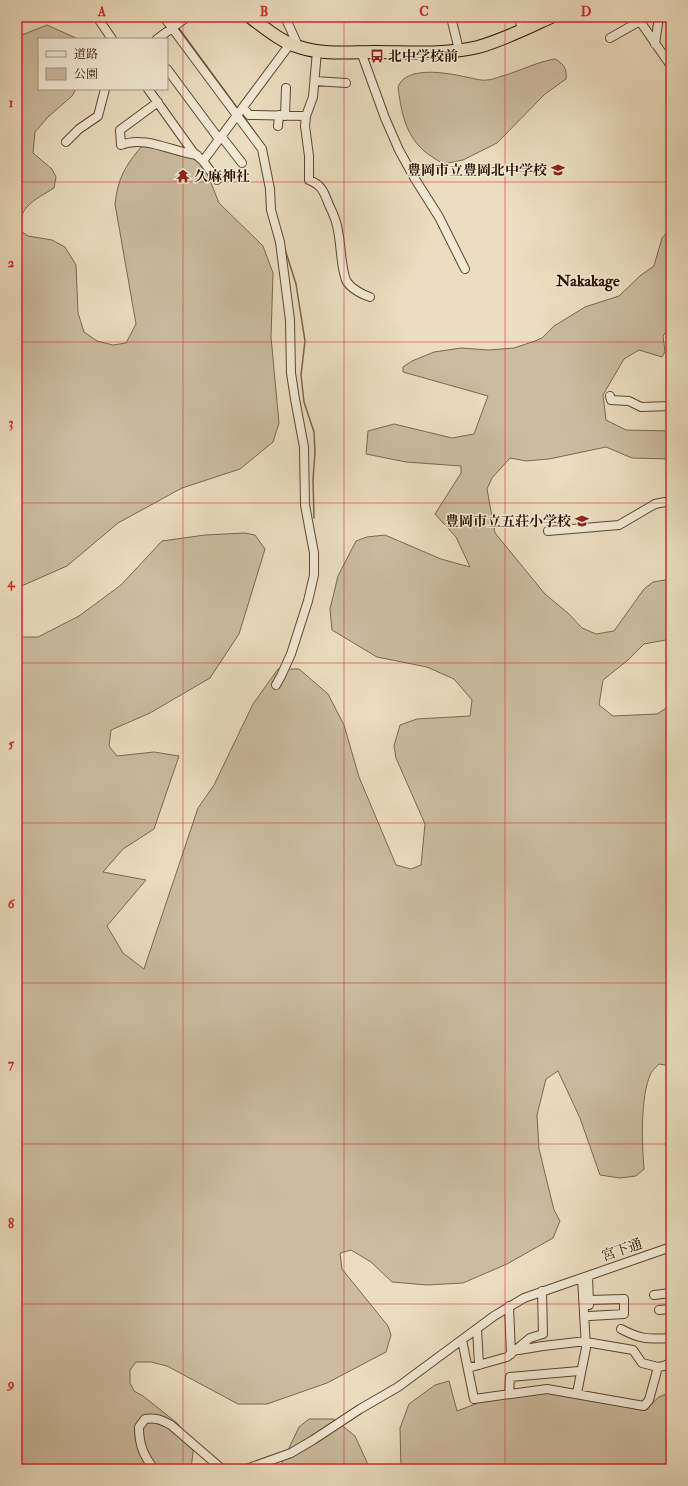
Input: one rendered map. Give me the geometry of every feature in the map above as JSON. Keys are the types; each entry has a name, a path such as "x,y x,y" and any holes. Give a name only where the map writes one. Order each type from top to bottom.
{"highway":[{"path":"250,17 295,46 317,51 361,52 459,50 489,44 551,17"}],"street":[{"path":"97,17 111,38"},
{"path":"164,17 262,149 270,189 271,210 280,242 290,320 291,373 304,447 305,505 314,553 314,575 308,601 291,654 276,685"},
{"path":"158,38 187,17"},
{"path":"200,158 220,137 243,107 295,46 285,17"},
{"path":"451,17 459,50"},
{"path":"519,17 522,30"},
{"path":"655,44 659,17"},
{"path":"610,38 638,19 671,66"},
{"path":"317,51 315,81 311,103 306,116 305,132 309,156 309,180 316,182 321,186 334,214 338,229 344,275 348,283 354,289 370,298"},
{"path":"361,52 385,118 399,150 439,217 465,269"},
{"path":"168,70 242,164"},
{"path":"315,81 346,83"},
{"path":"278,126 282,116 286,88"},
{"path":"66,142 79,129 98,116 105,90"},
{"path":"149,90 217,180"},
{"path":"158,102 120,130 121,145 130,142 148,144 200,158"},
{"path":"243,107 249,115 306,116"},
{"path":"610,396 611,400 630,401 640,407 671,406"},
{"path":"548,531 619,525 655,504 665,502 671,503"},
{"name":"宮下通","path":"246,1469 291,1453 313,1440 360,1408 398,1387 509,1306 524,1298 671,1247"},
{"path":"585,1277 590,1318 624,1314 624,1299 589,1300"},
{"path":"577,1393 586,1348 585,1277"},
{"path":"468,1368 507,1357 530,1338 543,1334 542,1291"},
{"path":"654,1295 671,1293"},
{"path":"509,1306 511,1354"},
{"path":"659,1310 671,1309"},
{"path":"477,1329 479,1365"},
{"path":"621,1329 632,1335 646,1339 671,1338"},
{"path":"462,1340 474,1399 547,1389 577,1393 644,1406 649,1400 658,1367"},
{"path":"519,1350 586,1342 633,1350 642,1363 658,1367 664,1366 671,1362"},
{"path":"509,1394 510,1377 579,1371"},
{"path":"154,1469 143,1454 139,1442 139,1427 145,1419 152,1418 161,1420 171,1425 222,1469"}],"green space":[{"path":"47,25 76,38 38,38 38,90 75,90 72,96 48,117 35,132 33,153 52,169 56,177 54,188 29,204 25,209 20,222 19,230 28,236 52,240 65,247 76,265 78,313 84,332 97,341 113,345 126,343 136,324 115,204 120,179 127,166 142,146 150,146 188,156 200,162 205,168 219,203 263,246 273,273 271,337 279,423 273,442 240,469 182,488 118,523 67,566 17,588 17,37"},
{"path":"555,59 564,67 566,79 545,94 497,143 463,160 443,164 422,150 410,134 404,119 398,87 402,80 409,76 428,72 458,75 479,80 489,80 541,62"},
{"path":"671,228 671,328 668,329 663,336 665,352 662,357 639,350 624,359 603,395 606,420 626,430 671,431 671,459 632,458 606,447 549,459 526,461 510,458 492,478 487,489 495,533 545,594 569,614 582,628 596,634 614,631 644,589 653,582 671,579 671,639 644,644 628,660 603,680 599,705 613,716 657,714 671,705 671,1068 670,1066 659,1064 651,1073 647,1083 643,1107 644,1169 636,1176 620,1178 600,1175 580,1118 558,1071 546,1079 537,1115 539,1149 554,1210 560,1221 553,1238 507,1264 463,1283 427,1285 392,1282 371,1262 351,1250 340,1253 342,1269 388,1326 391,1335 386,1352 327,1383 267,1404 238,1404 167,1366 151,1362 136,1362 130,1370 130,1383 134,1391 143,1396 177,1423 194,1444 191,1469 17,1469 17,637 38,637 79,616 121,585 162,541 205,535 245,533 255,535 265,549 239,634 210,678 150,713 111,730 109,746 117,756 154,752 179,756 154,829 123,849 103,872 146,880 107,926 123,953 144,969 198,808 214,785 253,704 278,669 299,669 328,694 344,725 359,777 396,865 411,869 421,865 425,824 396,758 394,746 400,725 417,719 470,716 472,700 454,679 427,667 377,657 332,630 330,609 338,576 356,541 367,537 385,535 441,559 470,567 456,537 435,514 461,473 461,466 406,462 366,454 368,431 394,424 452,438 474,434 488,396 403,372 403,367 412,361 434,352 461,348 489,350 514,348 542,338 554,326 585,307 619,296 641,275 654,266 662,238"},
{"path":"449,1381 457,1411 486,1400 547,1392 640,1409 649,1406 659,1397 671,1392 671,1469 401,1469 400,1428 409,1404 435,1385"},
{"path":"309,1419 334,1419 355,1436 370,1469 279,1469 299,1427"}],"waterway":[{"path":"171,17 175,22"},
{"path":"178,27 238,109"},
{"path":"242,114 265,147"},
{"path":"284,246 296,284 305,341 301,375 304,402 314,432 314,518"}],"place":[{"name":"北中学校前","path":"377,56"},
{"name":"豊岡市立豊岡北中学校","path":"558,170"},
{"name":"久麻神社","path":"183,176"},
{"name":"豊岡市立五荘小学校","path":"582,521"}],"district":[{"name":"Nakakage","path":"588,281"}]}
